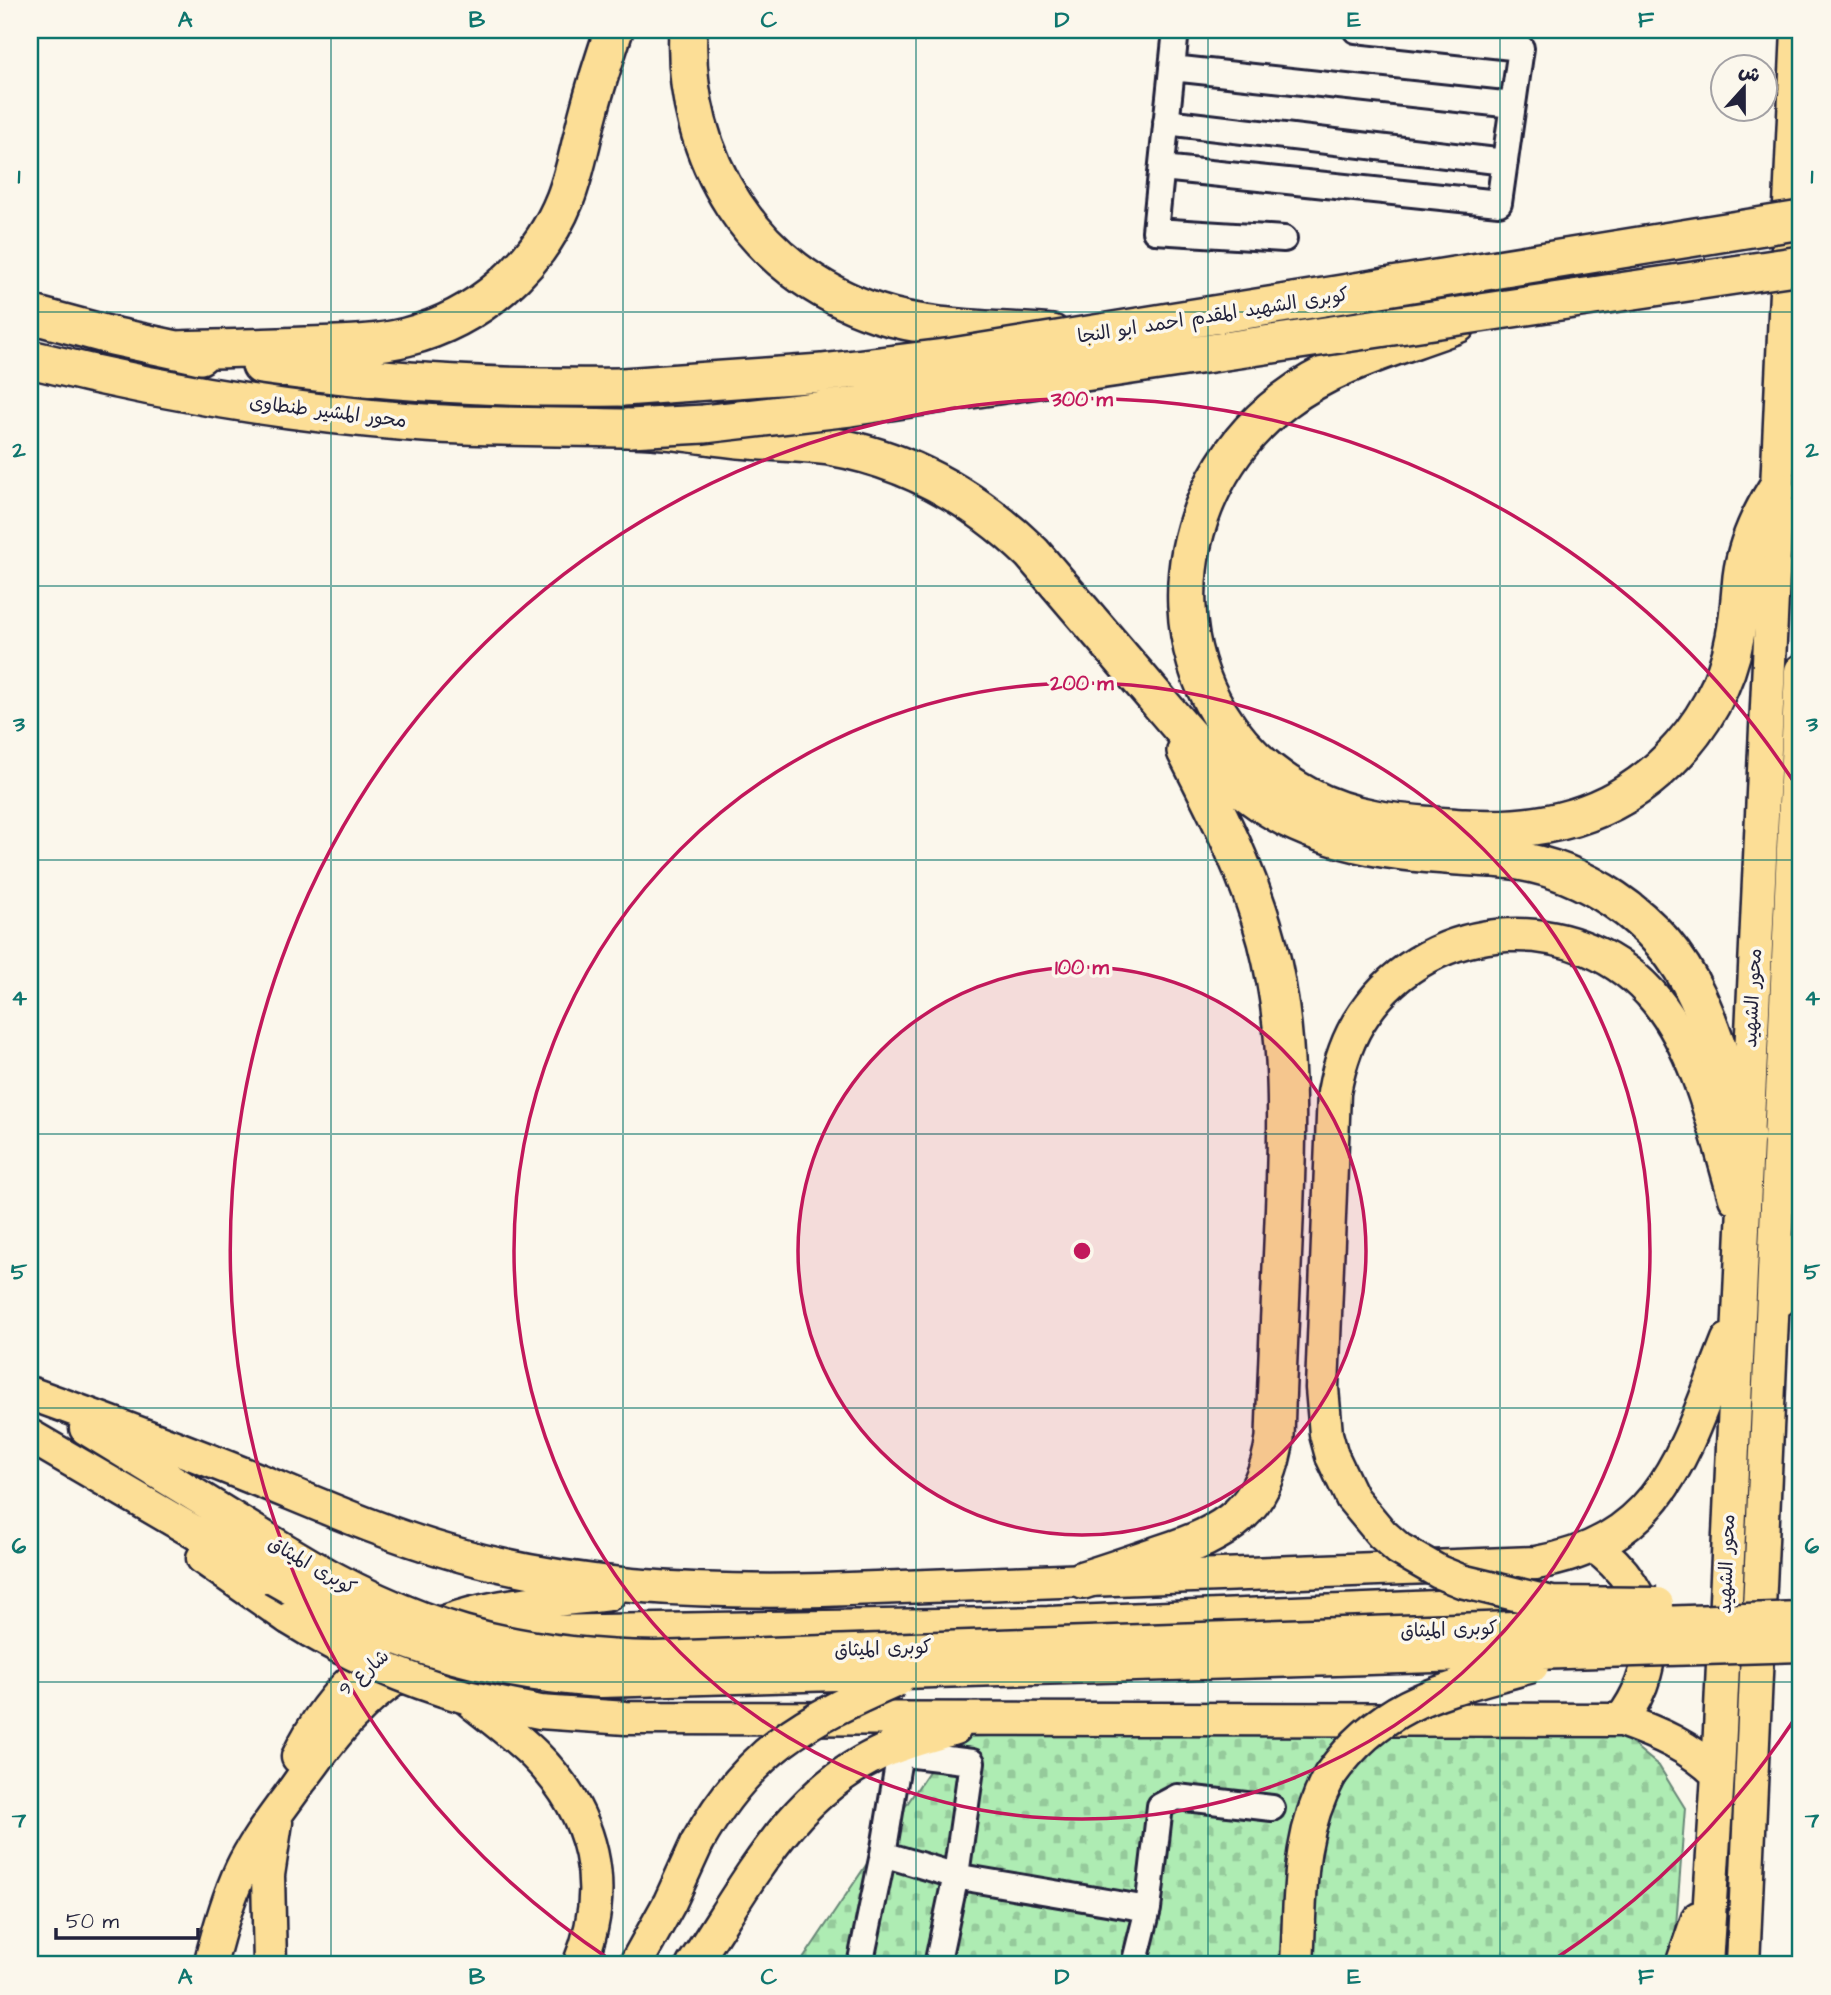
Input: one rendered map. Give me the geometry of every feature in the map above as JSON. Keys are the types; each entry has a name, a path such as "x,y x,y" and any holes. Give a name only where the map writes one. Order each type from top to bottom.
{"highway":[{"path":"177,350 334,345 405,337 449,321 489,297 524,265 540,245 565,200 600,70 614,30"},
{"path":"688,30 688,83 708,159 733,205 758,236 786,263 830,293 866,309 904,320 1084,337"},
{"name":"كوبرى الشهيد المقدم احمد ابو النجا","path":"622,387 835,371 953,357 1801,220"},
{"name":"كوبرى الشهيد المقدم احمد ابو النجا","path":"630,428 704,424 825,410 1801,265"},
{"path":"1491,312 1327,374 1285,399 1249,432 1220,471 1209,493 1192,538 1185,587 1190,637 1205,685 1230,729 1264,766 1306,795 1352,815 1402,824 1500,830 1558,823 1591,812 1632,790 1668,761 1710,706 1729,663 1739,618 1746,557 1758,522 1776,489"},
{"name":"محور المشير طنطاوى","path":"30,314 111,336 275,367 399,382 536,388 622,387"},
{"name":"محور المشير طنطاوى","path":"30,359 205,396 337,415 484,427 630,428"},
{"path":"630,428 828,446 885,460 939,483 988,514 1032,553 1203,753 1241,789 1263,804 1334,838 1385,850 1528,862 1576,877 1618,902 1656,934 1685,974 1706,1018 1746,1136"},
{"path":"1083,1580 1197,1542 1224,1528 1246,1508 1263,1482 1275,1438 1288,1125 1282,1014 1267,941 1244,870 1163,707"}],"main road":[{"name":"محور الشهيد","path":"1706,1965 1718,1774 1798,30"},
{"name":"محور الشهيد","path":"1747,1956 1772,1321 1798,850 1801,671"},
{"path":"1552,1602 1461,1581 1440,1573 1399,1549 1382,1534 1352,1498 1332,1456 1326,1434 1322,1388 1334,1093 1344,1052 1363,1014 1391,982 1425,957 1464,941 1506,934 1527,934 1589,949 1626,971 1656,1000 1679,1035 1705,1101 1742,1222"},
{"path":"1772,1321 1801,1249"},
{"path":"31,1394 177,1447 377,1528 450,1553 546,1574 666,1586 783,1591 1536,1563 1556,1560 1594,1546 1611,1537 1643,1512 1668,1481 1686,1445 1738,1315"},
{"name":"كوبرى الميثاق","path":"31,1394 281,1565 341,1616 449,1657 524,1674 562,1679 639,1682 1801,1645"},
{"path":"30,1436 119,1488 187,1545 289,1618 345,1651 414,1681 466,1697 540,1712 626,1718 1621,1720 1675,1741 1718,1774"},
{"name":"كوبرى الميثاق","path":"119,1488 281,1565 443,1627 526,1648 612,1657 655,1658 1787,1618"},
{"path":"1594,1546 1630,1581 1641,1603 1648,1627 1650,1644 1645,1676 1631,1707 1621,1720"},
{"name":"شارع 9","path":"270,1965 268,1875 278,1811 303,1746 324,1712 349,1681 389,1649 435,1626 484,1611 666,1586"},
{"path":"210,1965 226,1908 255,1844 340,1729 387,1685 426,1661 448,1651 494,1637 518,1633 1061,1622 1552,1602 1656,1604 1787,1618"},
{"path":"1297,1965 1303,1852 1313,1812 1330,1775 1356,1743 1387,1716 1405,1706 1444,1691 1580,1652"},
{"path":"635,1965 670,1902 697,1843 724,1800 758,1761 820,1716 913,1673"},
{"path":"466,1697 543,1763 564,1789 583,1825 590,1845 596,1886 592,1927 579,1965"},
{"path":"693,1965 767,1851 798,1813 844,1774 875,1755 989,1718"},
{"path":"1682,1965 1712,1877"}],"street":[{"path":"1176,30 1155,230 1284,239"},
{"path":"1162,168 1499,203 1521,48 1356,30"},
{"path":"1172,68 1513,105"},
{"path":"1166,122 1505,162"},
{"path":"860,1965 883,1854 897,1749 972,1762 956,1875 937,1965"},
{"path":"1134,1965 1147,1909 1160,1806 1177,1797 1272,1808"},
{"path":"883,1854 956,1875 1147,1909"}],"green space":[{"path":"1602,1719 1659,1766 1685,1808 1673,1965 799,1965 952,1737"}]}
